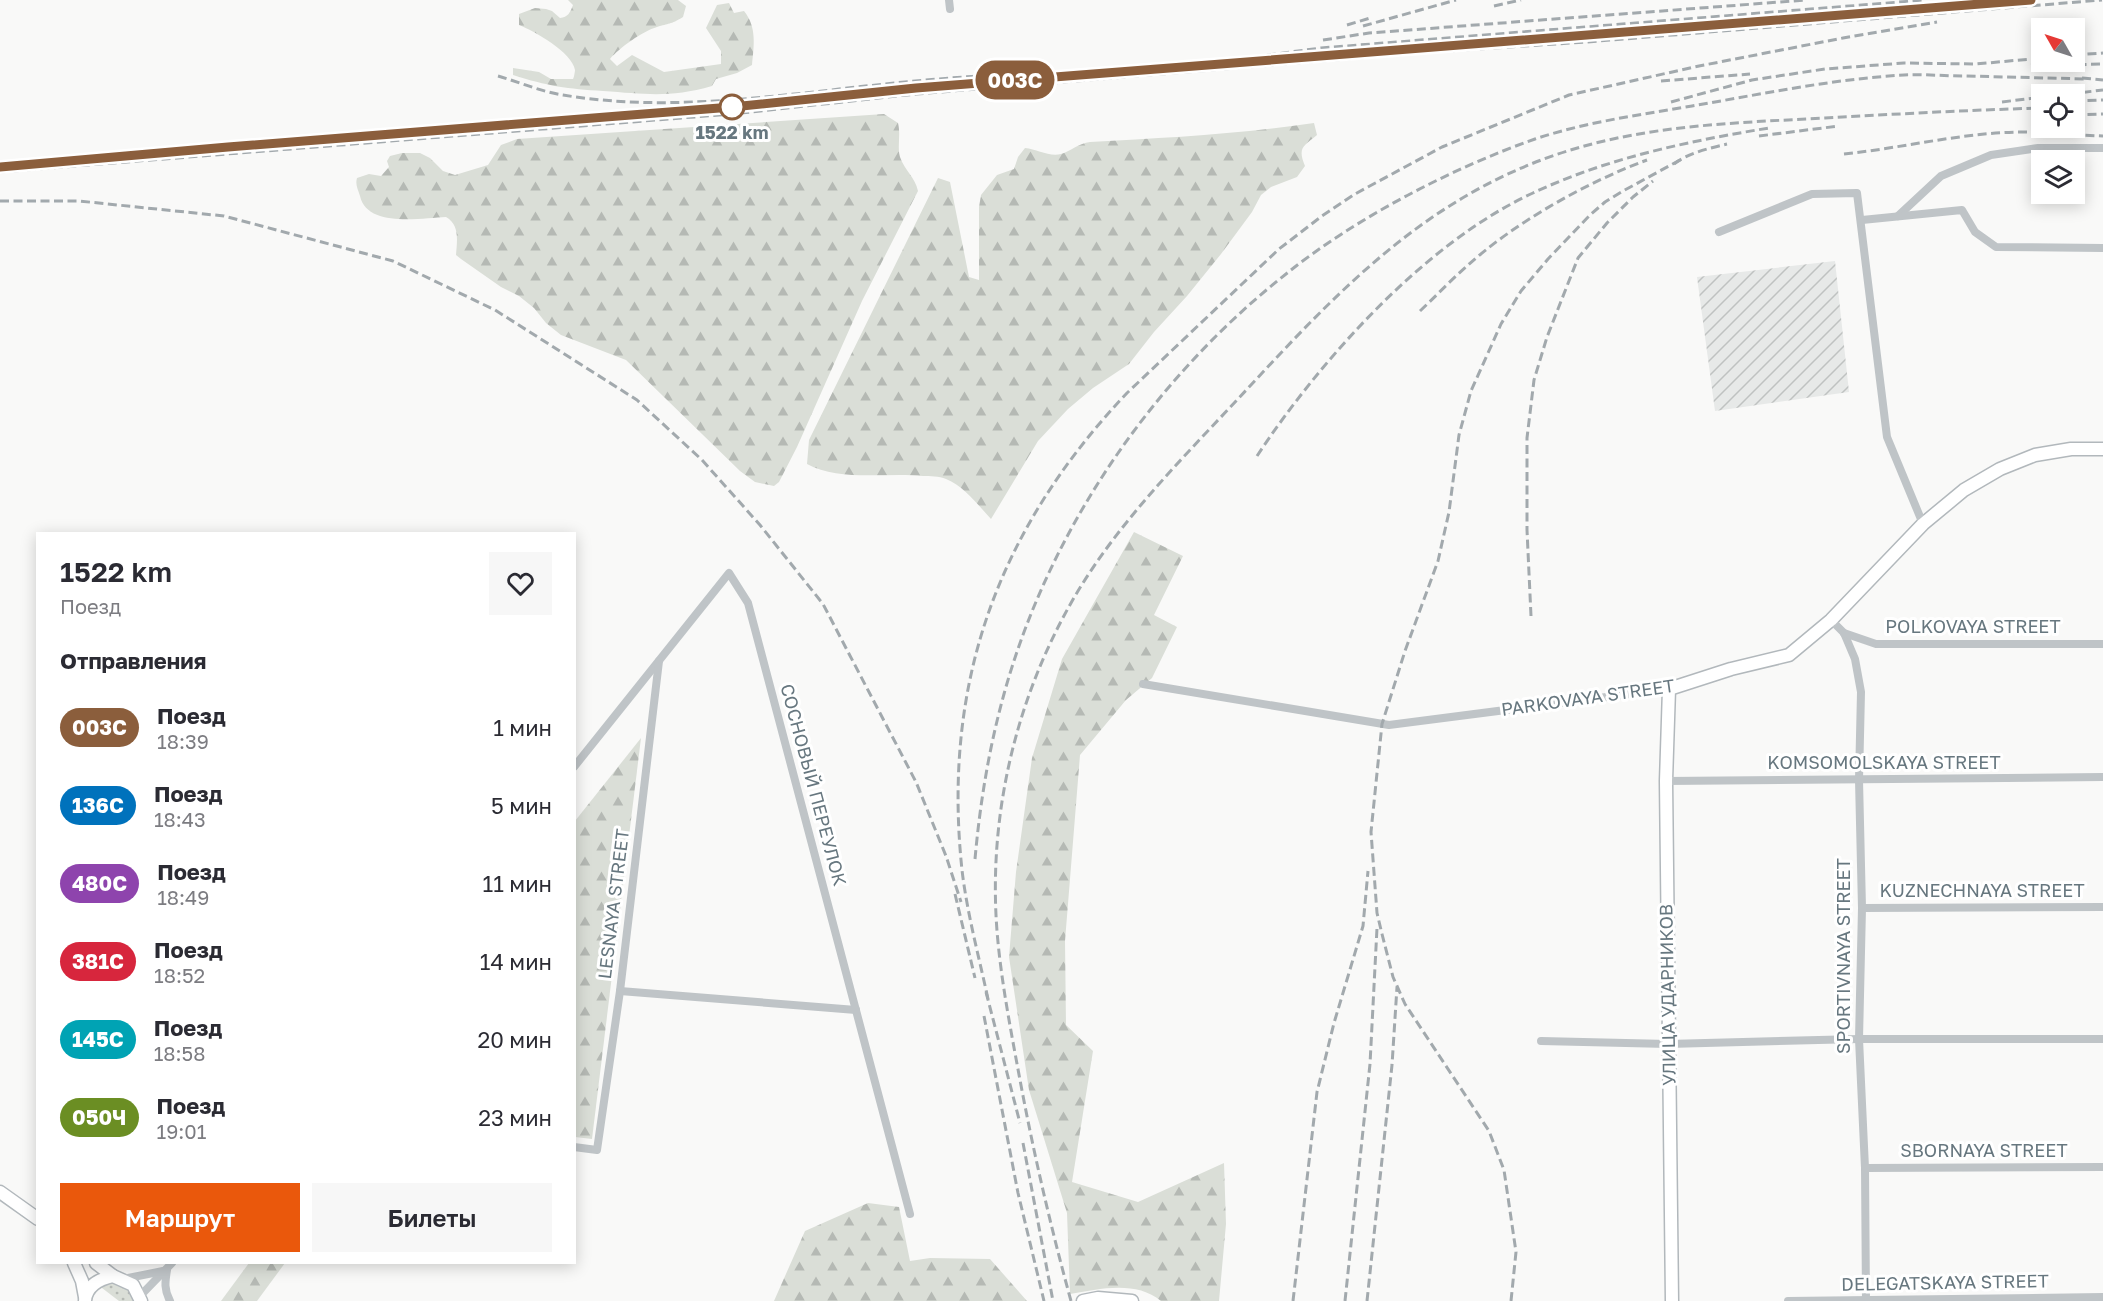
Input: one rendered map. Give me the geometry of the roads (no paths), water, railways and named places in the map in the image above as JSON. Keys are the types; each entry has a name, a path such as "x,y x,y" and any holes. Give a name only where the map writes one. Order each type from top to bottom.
{"main road":[{"name":"PARKOVAYA STREET","path":"1669,688 1731,669 1790,655 1831,620 1923,524 1964,490 2000,469 2035,454 2071,449 2103,449"},
{"name":"УЛИЦА УДАРНИКОВ","path":"1669,688 1666,781 1672,1301"},
{"path":"0,1192 36,1218"},
{"path":"75,1264 82,1281 85,1299"},
{"path":"98,1264 133,1285 141,1299"},
{"path":"85,1299 96,1282 118,1277"},
{"path":"1083,1301 1098,1298 1132,1301"}],"street":[{"path":"1898,216 1941,176 1991,155 2038,148 2103,148"},
{"path":"1719,232 1812,194 1857,193 1887,437 1923,524"},
{"path":"1862,220 1962,210 1975,232 1996,247 2103,248"},
{"name":"СОСНОВЫЙ ПЕРЕУЛОК","path":"659,660 729,573 748,603 910,1214"},
{"name":"SPORTIVNAYA STREET","path":"1831,620 1844,633 1855,659 1861,692 1859,780 1862,908 1859,1039 1865,1168 1866,1301"},
{"name":"POLKOVAYA STREET","path":"1844,633 1876,644 2103,644"},
{"path":"576,764 659,660"},
{"name":"LESNAYA STREET","path":"576,1147 597,1150 620,991 659,660"},
{"name":"PARKOVAYA STREET","path":"1143,684 1389,725 1669,688"},
{"name":"KOMSOMOLSKAYA STREET","path":"1666,781 2103,777"},
{"name":"KUZNECHNAYA STREET","path":"1862,908 2103,907"},
{"path":"620,991 856,1010"},
{"path":"1541,1041 1668,1044 1859,1039 2103,1038"},
{"name":"SBORNAYA STREET","path":"1865,1168 2103,1167"},
{"path":"118,1277 145,1276 170,1266"},
{"path":"141,1299 170,1266"},
{"path":"170,1266 165,1284 166,1294 170,1301"},
{"name":"DELEGATSKAYA STREET","path":"1788,1301 2103,1297"}],"railway":[{"path":"1363,26 1456,0"},
{"path":"1494,6 1521,0"},
{"path":"1323,40 1369,33 1807,0"},
{"path":"1200,64 1321,48 1925,0"},
{"path":"0,172 732,114 916,94 2102,0"},
{"path":"1347,25 1370,18"},
{"path":"988,999 964,886 958,801 961,736 971,673 989,612 1013,554 1044,499 1082,445 1127,393 1279,249 1355,194 1442,147 1569,95 1699,66 1937,22"},
{"path":"2085,54 2103,53"},
{"path":"1671,102 1752,80 1825,69 1904,63 1976,64 2031,59"},
{"path":"2085,64 2103,64"},
{"path":"498,76 563,95 603,100 684,102 765,97 941,79 1111,70"},
{"path":"1661,81 1750,74"},
{"path":"975,859 986,776 1004,694 1024,633 1048,574 1078,517 1112,462 1150,410 1192,361 1238,315 1313,254 1373,215 1438,180 1535,139 1593,123 1877,77 1919,75 2088,79"},
{"path":"2082,78 2103,80"},
{"path":"2085,92 2103,90"},
{"path":"2002,102 2031,98"},
{"path":"2085,101 2103,100"},
{"path":"1071,1301 1037,1164 1007,1006 997,931 995,887 997,844 1010,758 1037,675 1054,635 1075,596 1093,567 1134,513 1317,315 1352,282 1425,222 1465,196 1508,174 1555,155 1588,145 1655,131 1722,124 2031,108"},
{"path":"2085,115 2103,114"},
{"path":"1759,136 1839,126"},
{"path":"1257,456 1312,381 1379,306 1454,241 1493,214 1533,193 1619,160 1679,145 1769,128"},
{"path":"1844,154 1997,133 2030,132 2103,136"},
{"path":"1674,164 1692,154 1727,144"},
{"path":"1420,311 1461,271 1529,219 1576,192 1647,160"},
{"path":"1511,1301 1516,1252 1504,1170 1489,1131 1405,1004 1393,977 1377,913 1371,832 1382,724 1405,651 1438,561 1449,512 1459,435 1471,391 1501,324 1521,291 1590,215 1605,202 1680,160"},
{"path":"1531,616 1527,530 1527,438 1534,380 1547,337 1578,258 1607,223 1653,181"},
{"path":"0,201 79,201 224,216 393,261 495,310 637,400 702,460 760,525 823,604 916,782 946,856 961,902"},
{"path":"1293,1301 1317,1092 1334,1023 1363,926 1368,871"},
{"path":"955,894 975,978"},
{"path":"1345,1301 1370,1064 1377,928"},
{"path":"1367,1301 1392,1065 1397,987"},
{"path":"986,992 1020,1123"},
{"path":"984,1016 1018,1193 1044,1301"},
{"path":"1023,1143 1053,1301"}],"train":[{"name":"003С","path":"0,167 732,107 916,88 2031,0"}],"place":[{"name":"1522 km","path":"732,107"}]}
